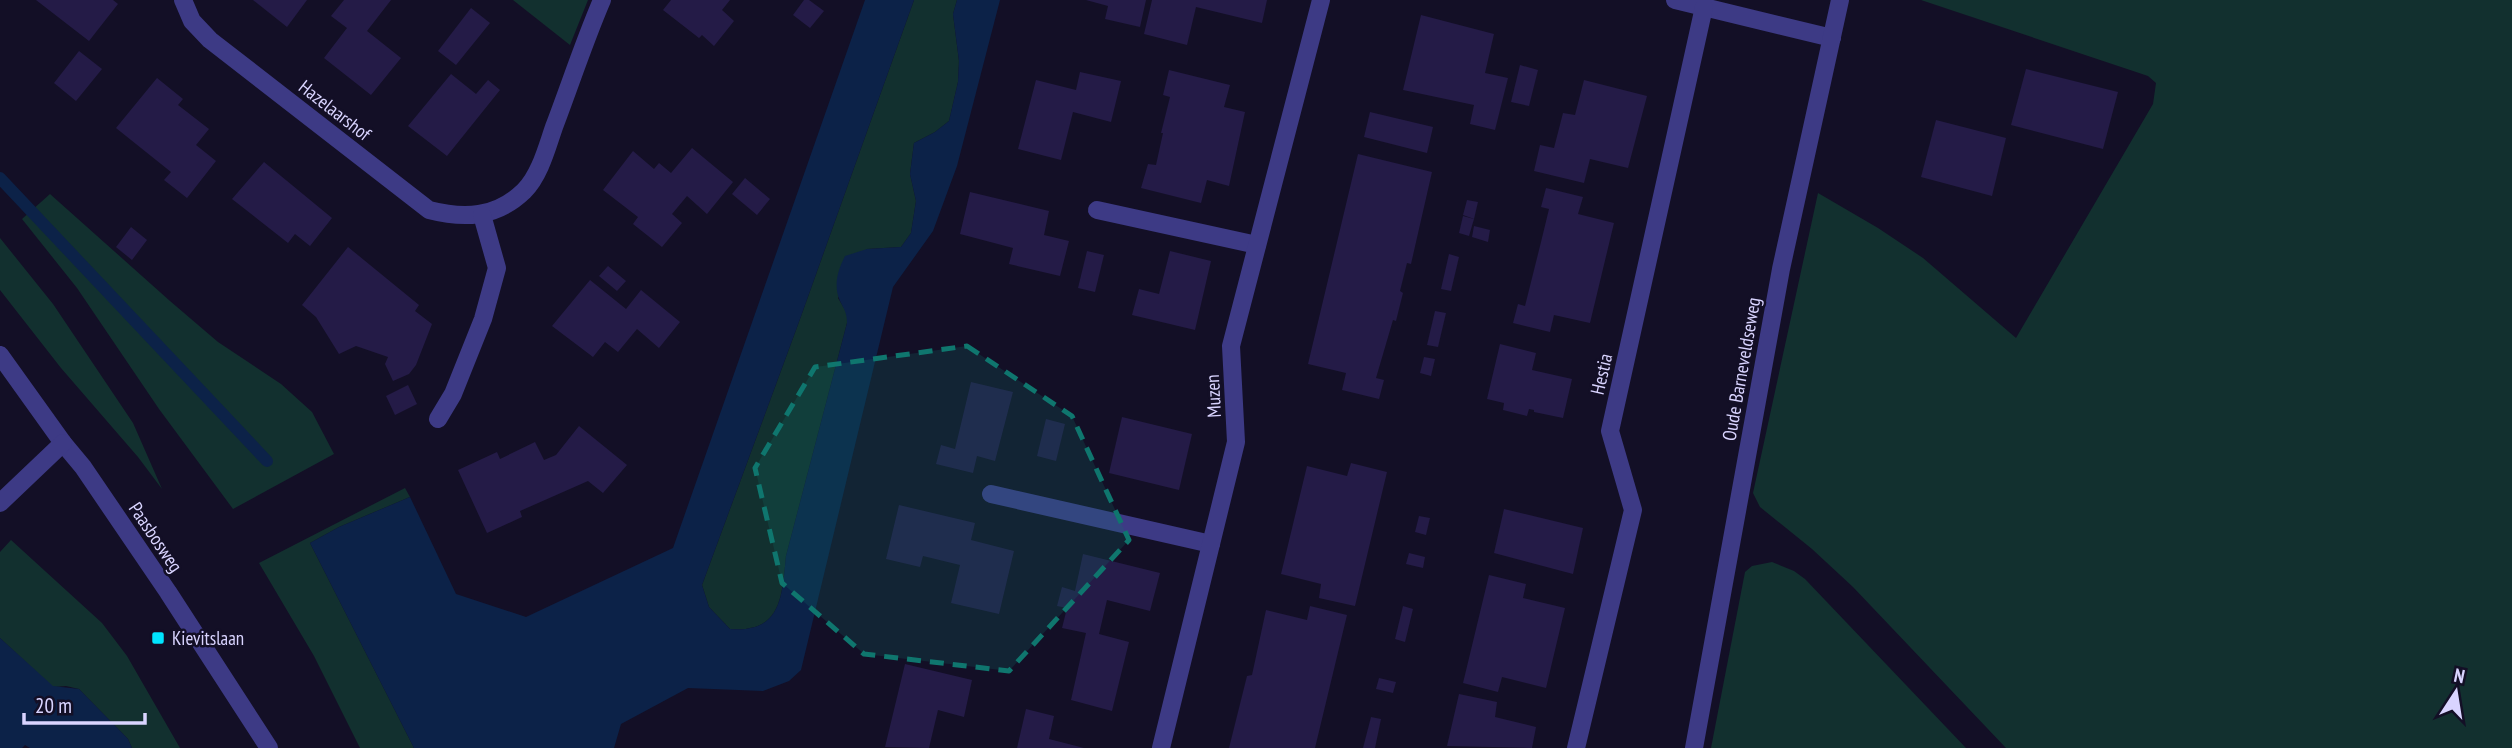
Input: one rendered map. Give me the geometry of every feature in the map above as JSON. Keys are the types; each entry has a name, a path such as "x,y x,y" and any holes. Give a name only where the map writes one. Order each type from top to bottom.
{"street":[{"name":"Hazelaarshof","path":"183,0 192,21 210,40 429,210 453,216 482,215 526,190 537,169 601,0"},
{"name":"Muzen","path":"1161,748 1236,442 1231,346 1321,0"},
{"path":"1675,0 1832,38"},
{"name":"Oude Barneveldseweg","path":"1694,748 1781,269 1840,0"},
{"name":"Hestia","path":"1576,748 1633,510 1610,431 1704,7"},
{"path":"1097,210 1258,245"},
{"path":"438,419 453,394 483,319 497,268 482,215"},
{"name":"Paasbosweg","path":"0,355 83,467 169,592 270,748"},
{"path":"0,503 63,443"},
{"path":"991,494 1211,544"}],"highlighted area":[{"path":"967,346 1072,416 1129,540 1009,671 864,654 782,583 755,468 815,367"}],"green space":[{"path":"513,0 588,0 570,45"},
{"path":"914,0 957,0 953,14 959,61 958,82 949,121 914,143 910,174 916,201 911,233 901,247 867,249 838,298 847,313 847,323 786,556 783,585 776,609 770,618 760,625 747,629 730,629 709,607 702,585"},
{"path":"1921,0 2512,0 2512,748 2006,748 1853,587 1760,507 1753,493 1818,193 1923,258 2016,338 2153,104 2156,83 2148,76"},
{"path":"50,194 218,342 281,384 312,412 334,454 233,509 159,409 77,288 22,219"},
{"path":"0,238 53,304 133,423 162,489 0,290"},
{"path":"405,488 410,497 339,527 310,543 414,748 360,748 314,656 259,563"},
{"path":"11,540 102,623 127,656 180,748 132,748 128,739 79,689 53,687 0,638 0,552"},
{"path":"1772,562 1805,579 1966,748 1711,748 1745,572 1752,566"}],"water":[{"path":"865,0 914,0 702,585 709,607 730,629 747,629 760,625 770,618 780,598 786,556 847,323 837,289 842,261 845,256 867,249 901,247 911,233 916,201 910,174 914,143 949,121 958,82 959,61 953,14 957,0 1000,0 957,166 933,231 893,287 801,670 789,681 763,691 688,688 621,724 614,748 414,748 310,543 339,527 410,497 456,594 526,617 673,548"},
{"path":"0,638 53,686 79,689 128,739 132,748 30,748 25,745 22,748 0,748"}],"building":[{"path":"36,0 113,0 118,4 89,41"},
{"path":"253,0 307,0 287,27"},
{"path":"344,0 391,0 367,31 401,58 371,95 324,58 347,28 331,16"},
{"path":"671,0 730,0 722,10 734,21 714,46 702,35 699,38 663,10"},
{"path":"804,0 809,0 824,11 810,28 793,15"},
{"path":"1086,0 1146,0 1140,27 1105,19 1108,6"},
{"path":"1152,0 1267,0 1262,23 1196,7 1187,45 1144,34"},
{"path":"471,8 490,23 456,65 438,51"},
{"path":"1421,15 1494,34 1485,73 1508,78 1495,130 1470,124 1474,105 1403,90"},
{"path":"79,51 102,69 76,101 54,83"},
{"path":"1520,65 1538,70 1529,106 1511,102"},
{"path":"2026,69 2118,92 2103,149 2011,125"},
{"path":"1169,70 1230,85 1224,107 1245,112 1229,186 1207,180 1201,203 1141,188 1148,164 1156,165 1170,97 1163,95"},
{"path":"1080,72 1121,81 1111,122 1073,112 1061,160 1018,149 1036,80 1076,90"},
{"path":"451,74 476,94 488,80 500,90 447,156 408,126"},
{"path":"157,78 183,99 178,105 209,129 196,145 216,161 187,198 164,180 171,172 116,128"},
{"path":"1584,80 1647,96 1628,168 1590,159 1584,183 1534,171 1540,145 1554,148 1563,113 1575,115"},
{"path":"1370,112 1433,127 1427,153 1364,137"},
{"path":"1936,120 2006,138 1992,196 1921,177"},
{"path":"692,148 733,182 707,214 687,196 672,214 682,223 662,247 633,224 638,217 603,190 633,151 654,169 659,163 671,173"},
{"path":"1358,154 1432,172 1411,264 1407,263 1400,291 1403,293 1396,321 1393,320 1376,378 1384,380 1379,399 1342,390 1346,373 1308,364"},
{"path":"264,162 332,218 310,246 295,234 288,243 232,199"},
{"path":"745,178 770,199 757,215 732,194"},
{"path":"1546,188 1583,197 1578,214 1614,223 1590,323 1554,315 1550,332 1513,323 1518,304 1525,306 1541,242 1549,209 1541,207"},
{"path":"970,192 1049,211 1044,235 1069,241 1060,276 1009,264 1013,248 960,234"},
{"path":"1467,200 1478,202 1474,219 1463,215"},
{"path":"1463,216 1474,219 1469,236 1459,233"},
{"path":"1474,226 1490,230 1488,242 1472,237"},
{"path":"131,227 147,240 132,260 116,247"},
{"path":"348,247 419,305 415,311 432,324 416,365 409,374 393,381 385,364 388,357 356,346 339,354 316,317 302,305"},
{"path":"1087,251 1104,255 1095,292 1078,288"},
{"path":"1170,251 1211,261 1195,330 1132,315 1139,289 1159,294"},
{"path":"1449,254 1459,257 1451,291 1441,289"},
{"path":"608,266 626,281 617,291 599,276"},
{"path":"590,280 626,309 641,290 680,322 659,348 637,329 618,352 605,342 593,357 552,326"},
{"path":"1435,311 1446,313 1438,347 1427,345"},
{"path":"1500,344 1536,353 1532,370 1572,379 1563,418 1529,409 1527,416 1503,410 1504,403 1487,399"},
{"path":"1424,357 1435,359 1431,376 1420,373"},
{"path":"971,382 1013,392 995,461 977,456 973,473 936,464 941,445 955,449"},
{"path":"408,385 417,404 395,415 386,396"},
{"path":"1122,417 1192,434 1179,490 1109,473"},
{"path":"1046,419 1065,424 1056,461 1037,456"},
{"path":"579,426 627,465 603,493 588,481 520,511 522,517 487,533 458,470 497,452 500,459 535,442 544,460 556,455"},
{"path":"1351,463 1387,472 1355,606 1319,598 1321,584 1281,574 1307,466 1347,476"},
{"path":"899,505 975,523 971,540 1014,551 999,614 951,603 960,565 923,556 920,567 886,559"},
{"path":"1504,509 1583,528 1573,574 1494,553"},
{"path":"1419,516 1430,518 1426,535 1415,532"},
{"path":"1409,553 1425,557 1423,568 1406,564"},
{"path":"1083,554 1160,573 1150,611 1107,600 1099,634 1129,642 1112,711 1071,700 1086,633 1062,628 1067,608 1057,606 1062,587 1075,591"},
{"path":"1489,575 1526,584 1523,598 1565,608 1546,688 1502,677 1498,692 1463,683"},
{"path":"1310,606 1347,615 1315,748 1229,748 1247,676 1252,675 1266,610 1307,620"},
{"path":"1403,606 1413,609 1405,642 1395,639"},
{"path":"905,664 972,680 964,717 938,710 929,748 885,747"},
{"path":"1379,678 1396,682 1393,693 1376,689"},
{"path":"1459,694 1497,702 1495,717 1536,727 1532,748 1447,746"},
{"path":"1026,709 1054,716 1049,739 1084,748 1017,748"},
{"path":"1371,717 1381,719 1375,748 1363,748"}],"waterway":[{"path":"0,178 267,461"}],"place":[{"name":"Kievitslaan","path":"158,638"}]}
